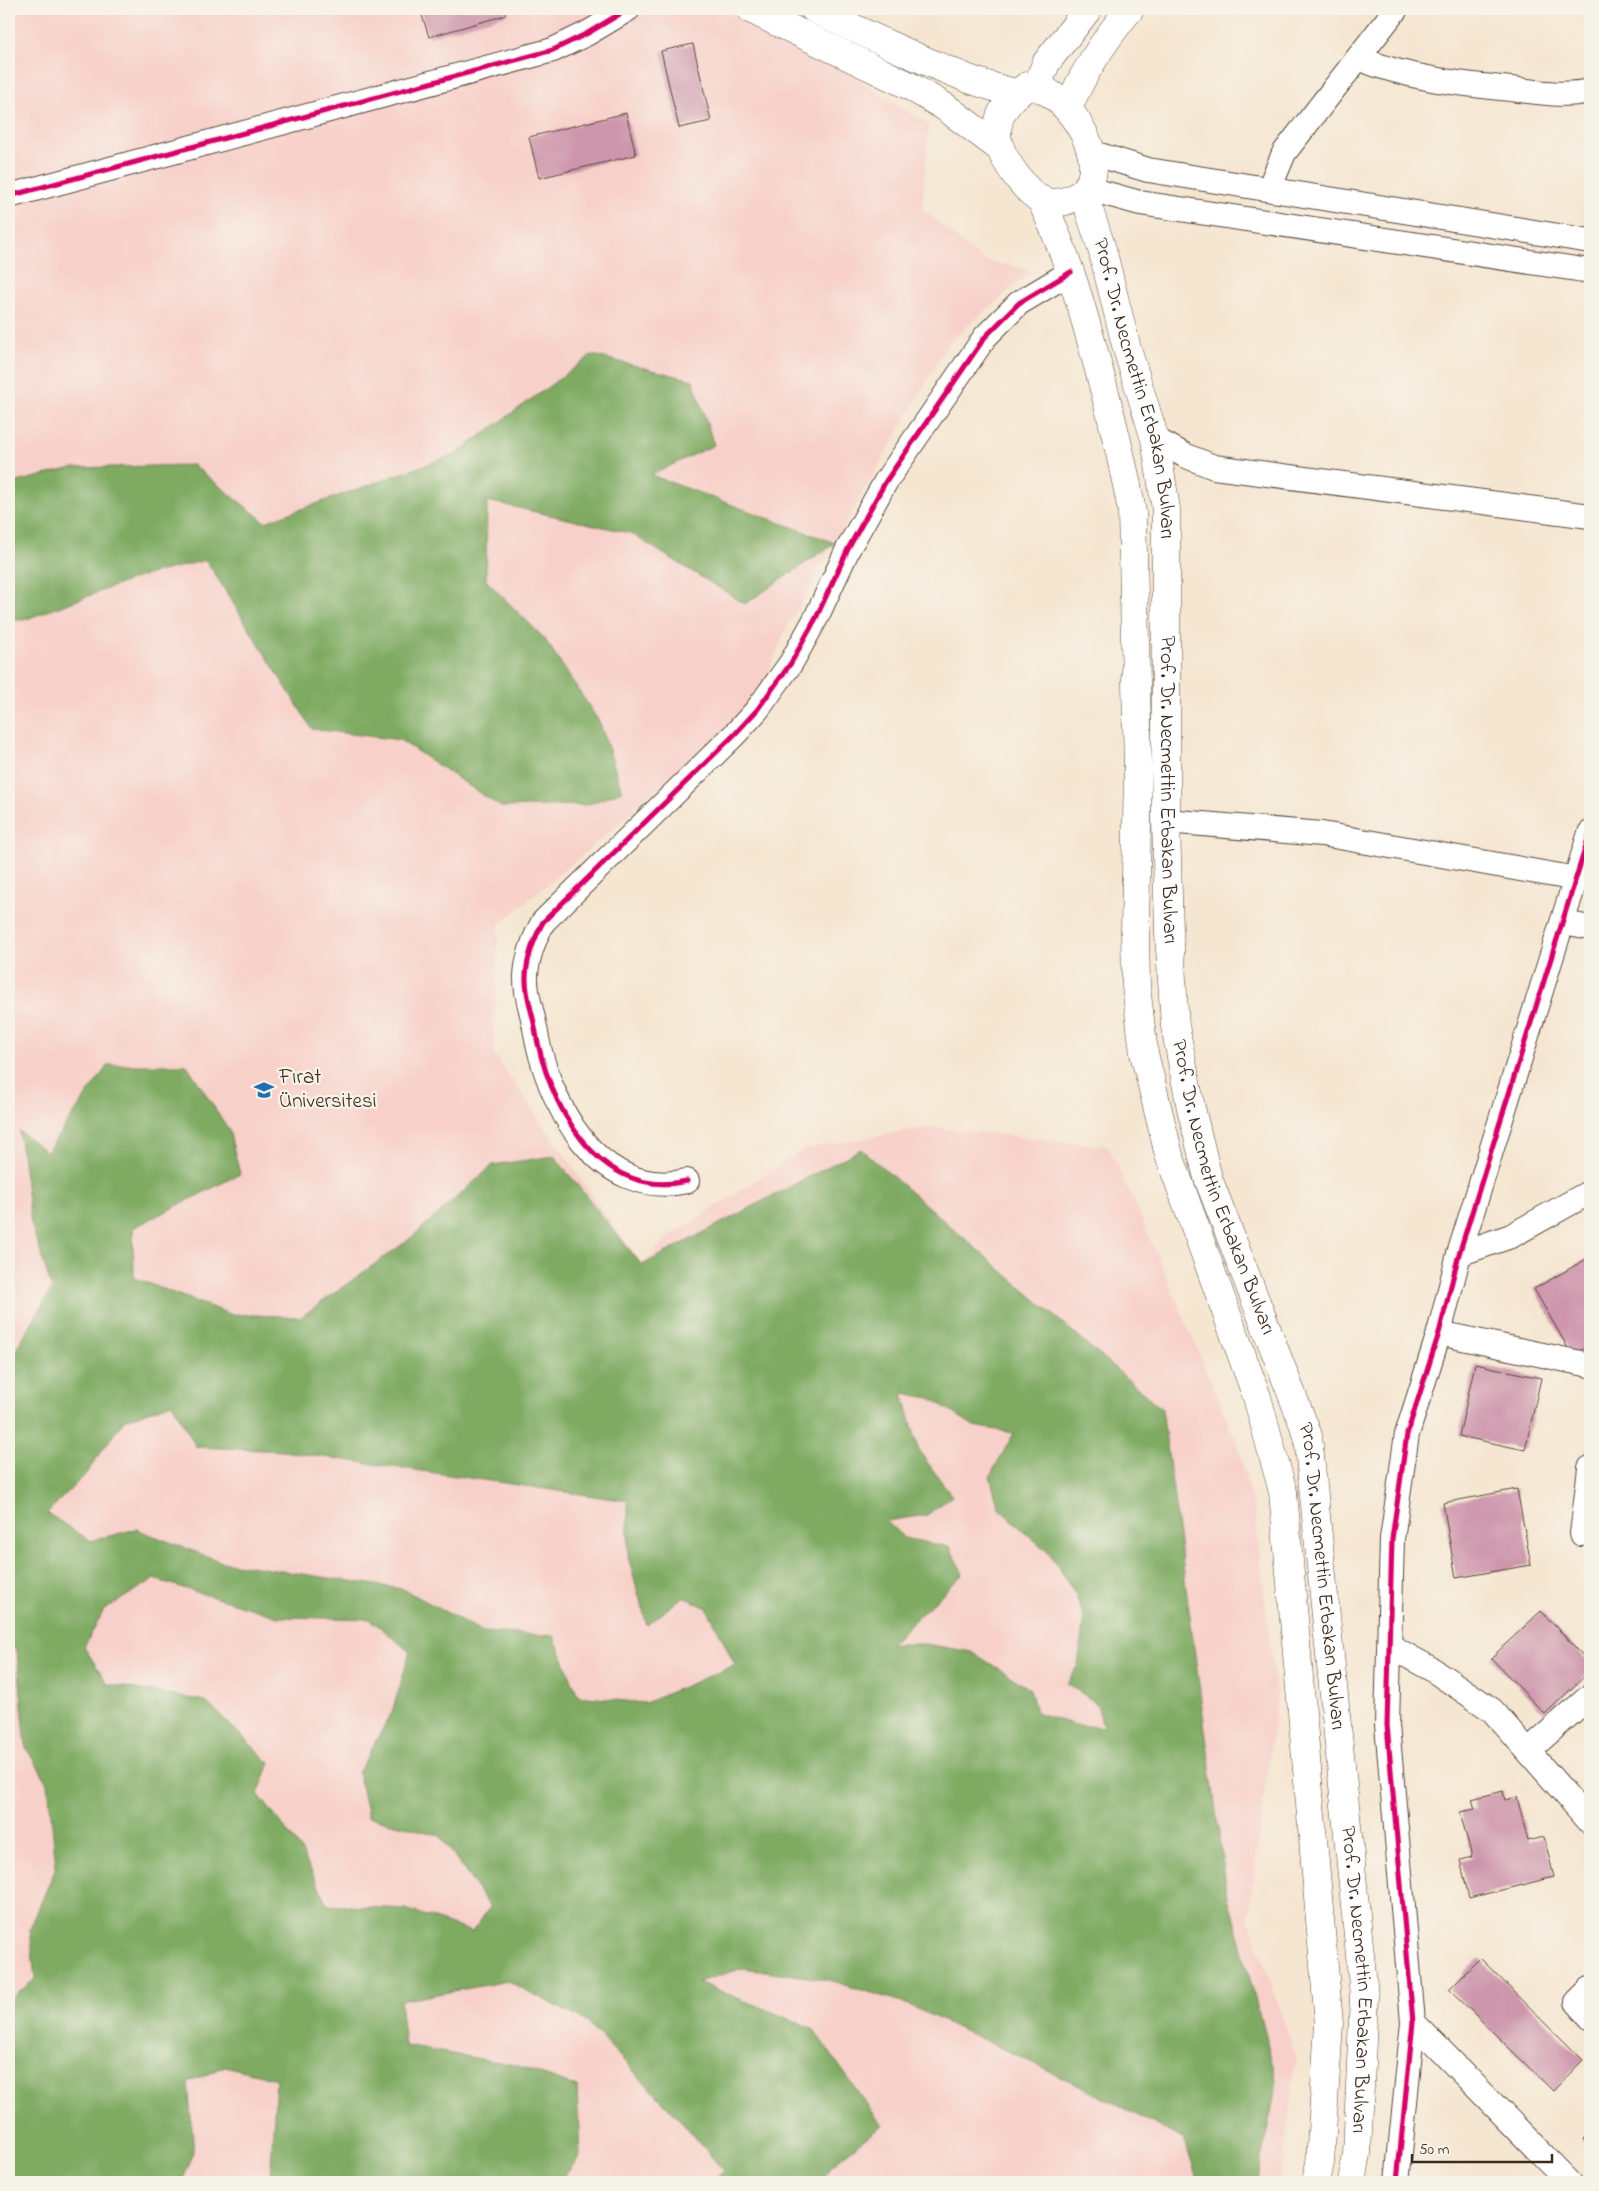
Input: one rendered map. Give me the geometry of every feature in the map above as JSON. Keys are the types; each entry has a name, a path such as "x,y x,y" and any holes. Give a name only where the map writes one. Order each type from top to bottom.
{"main road":[{"path":"750,9 908,85 945,108 1000,148 1026,187 1041,200 1063,201 1085,190 1091,182 1095,166 1093,153 1068,108 1027,90 971,80 879,41 814,9"},
{"path":"1000,148 998,133 1000,118 1010,102 1027,90 1088,9"},
{"path":"1068,108 1087,68 1109,34 1130,9"},
{"name":"Prof. Dr. Necmettin Erbakan Bulvarı","path":"1085,190 1127,349 1155,438 1166,509 1166,821 1169,933 1175,1026 1191,1108 1208,1178 1308,1436 1364,1995 1357,2154 1352,2182"},
{"name":"Prof. Dr. Necmettin Erbakan Bulvarı","path":"1041,200 1058,234 1071,272 1110,412 1132,512 1138,768 1136,986 1144,1053 1169,1155 1257,1397 1283,1492 1329,2024 1320,2163 1316,2182"}],"street":[{"path":"9,196 553,50 588,34 628,9"},
{"path":"1269,189 1284,153 1396,9"},
{"path":"1358,58 1383,69 1489,87 1558,94 1590,91"},
{"path":"1093,153 1148,170 1590,241"},
{"path":"1085,190 1140,203 1590,271"},
{"path":"687,1181 659,1185 638,1181 621,1174 586,1144 559,1106 542,1067 526,993 528,959 536,934 543,922 729,740 757,710 804,641 848,550 886,481 908,446 985,337 1019,303 1071,272"},
{"path":"1155,438 1184,455 1214,467 1590,516"},
{"path":"1166,821 1322,834 1577,879"},
{"path":"1397,2182 1413,2022 1387,1725 1392,1539 1407,1434 1439,1333 1459,1254 1564,923 1590,833"},
{"path":"1564,923 1590,928"},
{"path":"1459,1254 1511,1236 1590,1192"},
{"path":"1439,1333 1590,1365"},
{"path":"1582,1534 1590,1468"},
{"path":"1390,1646 1433,1670 1492,1710 1529,1750 1590,1822"},
{"path":"1529,1750 1590,1696"},
{"path":"1590,1990 1577,2002 1590,2017"},
{"path":"1413,2022 1569,2182"}],"shaded area":[{"name":"Fırat Üniversitesi","path":"9,9 719,9 820,56 929,125 922,209 983,260 1032,271 949,342 785,631 753,711 499,925 493,1053 642,1265 667,1238 804,1149 930,1127 1108,1146 1139,1213 1237,1443 1254,1509 1277,1700 1248,1916 1296,2056 1281,2182 9,2182"}],"green space":[{"path":"592,355 693,380 714,445 651,475 835,543 745,604 630,533 487,501 486,580 545,639 600,723 622,791 587,805 501,807 400,740 312,729 206,560 139,577 24,620 9,620 9,484 72,468 193,465 265,522 456,454"},
{"path":"108,1065 187,1065 229,1130 240,1174 133,1228 134,1278 230,1314 301,1317 411,1238 493,1165 554,1156 642,1265 861,1149 1162,1409 1227,1893 1277,2081 1257,2182 1198,2182 1184,2139 1048,2070 902,2002 828,1980 743,1968 698,1982 812,2028 882,2125 832,2165 821,2182 712,2182 723,2170 683,2123 587,2022 508,1981 400,2001 405,2046 516,2065 577,2087 580,2156 560,2182 270,2182 276,2079 225,2066 188,2083 194,2152 182,2182 9,2182 9,2000 35,1979 30,1929 56,1867 48,1783 26,1748 17,1650 9,1645 9,1361 52,1289 31,1223 19,1131 47,1152","holes":["903,1393 930,1398 974,1426 1014,1433 990,1476 999,1509 1049,1553 1075,1593 1084,1618 1078,1665 1067,1683 1097,1704 1103,1727 1075,1725 1036,1712 1030,1689 972,1652 926,1644 890,1644 963,1574 950,1547 904,1538 886,1521 927,1515 952,1496 919,1451","172,1403 196,1447 283,1451 628,1501 628,1557 647,1625 683,1597 707,1608 735,1665 645,1703 578,1696 554,1636 483,1632 403,1589 222,1562 136,1529 90,1541 47,1513 85,1475 124,1420","154,1579 279,1617 370,1619 410,1652 392,1712 358,1773 368,1817 439,1835 490,1907 472,1932 406,1909 328,1905 300,1848 258,1794 270,1763 205,1701 108,1684 84,1647 104,1610"]}],"building":[{"path":"420,9 504,9 506,15 429,37"},
{"path":"693,44 711,121 679,128 661,51"},
{"path":"626,113 636,155 539,178 529,137"},
{"path":"1590,1257 1590,1345 1572,1355 1534,1289"},
{"path":"1475,1364 1541,1378 1525,1450 1459,1436"},
{"path":"1517,1489 1531,1565 1456,1578 1443,1503"},
{"path":"1541,1611 1590,1663 1590,1671 1545,1714 1491,1658"},
{"path":"1503,1791 1505,1800 1517,1797 1528,1841 1544,1837 1554,1877 1469,1898 1460,1860 1472,1857 1460,1812 1475,1809 1472,1799"},
{"path":"1480,1958 1583,2060 1553,2091 1449,1989"},
{"path":"1590,2133 1590,2146 1583,2139"}],"cycle path":[{"path":"9,196 553,50 588,33 628,9"},
{"path":"687,1181 655,1183 627,1176 603,1161 582,1140 565,1114 551,1086 541,1057 528,996 526,983 527,969 534,941 543,922 735,734 757,710 791,663 816,618 848,549 886,481 985,337 1019,303 1071,272"},
{"path":"1397,2182 1413,2022 1387,1725 1392,1539 1407,1434 1439,1333 1459,1254 1590,833"}],"place":[{"name":"Fırat Üniversitesi","path":"264,1090"}]}
